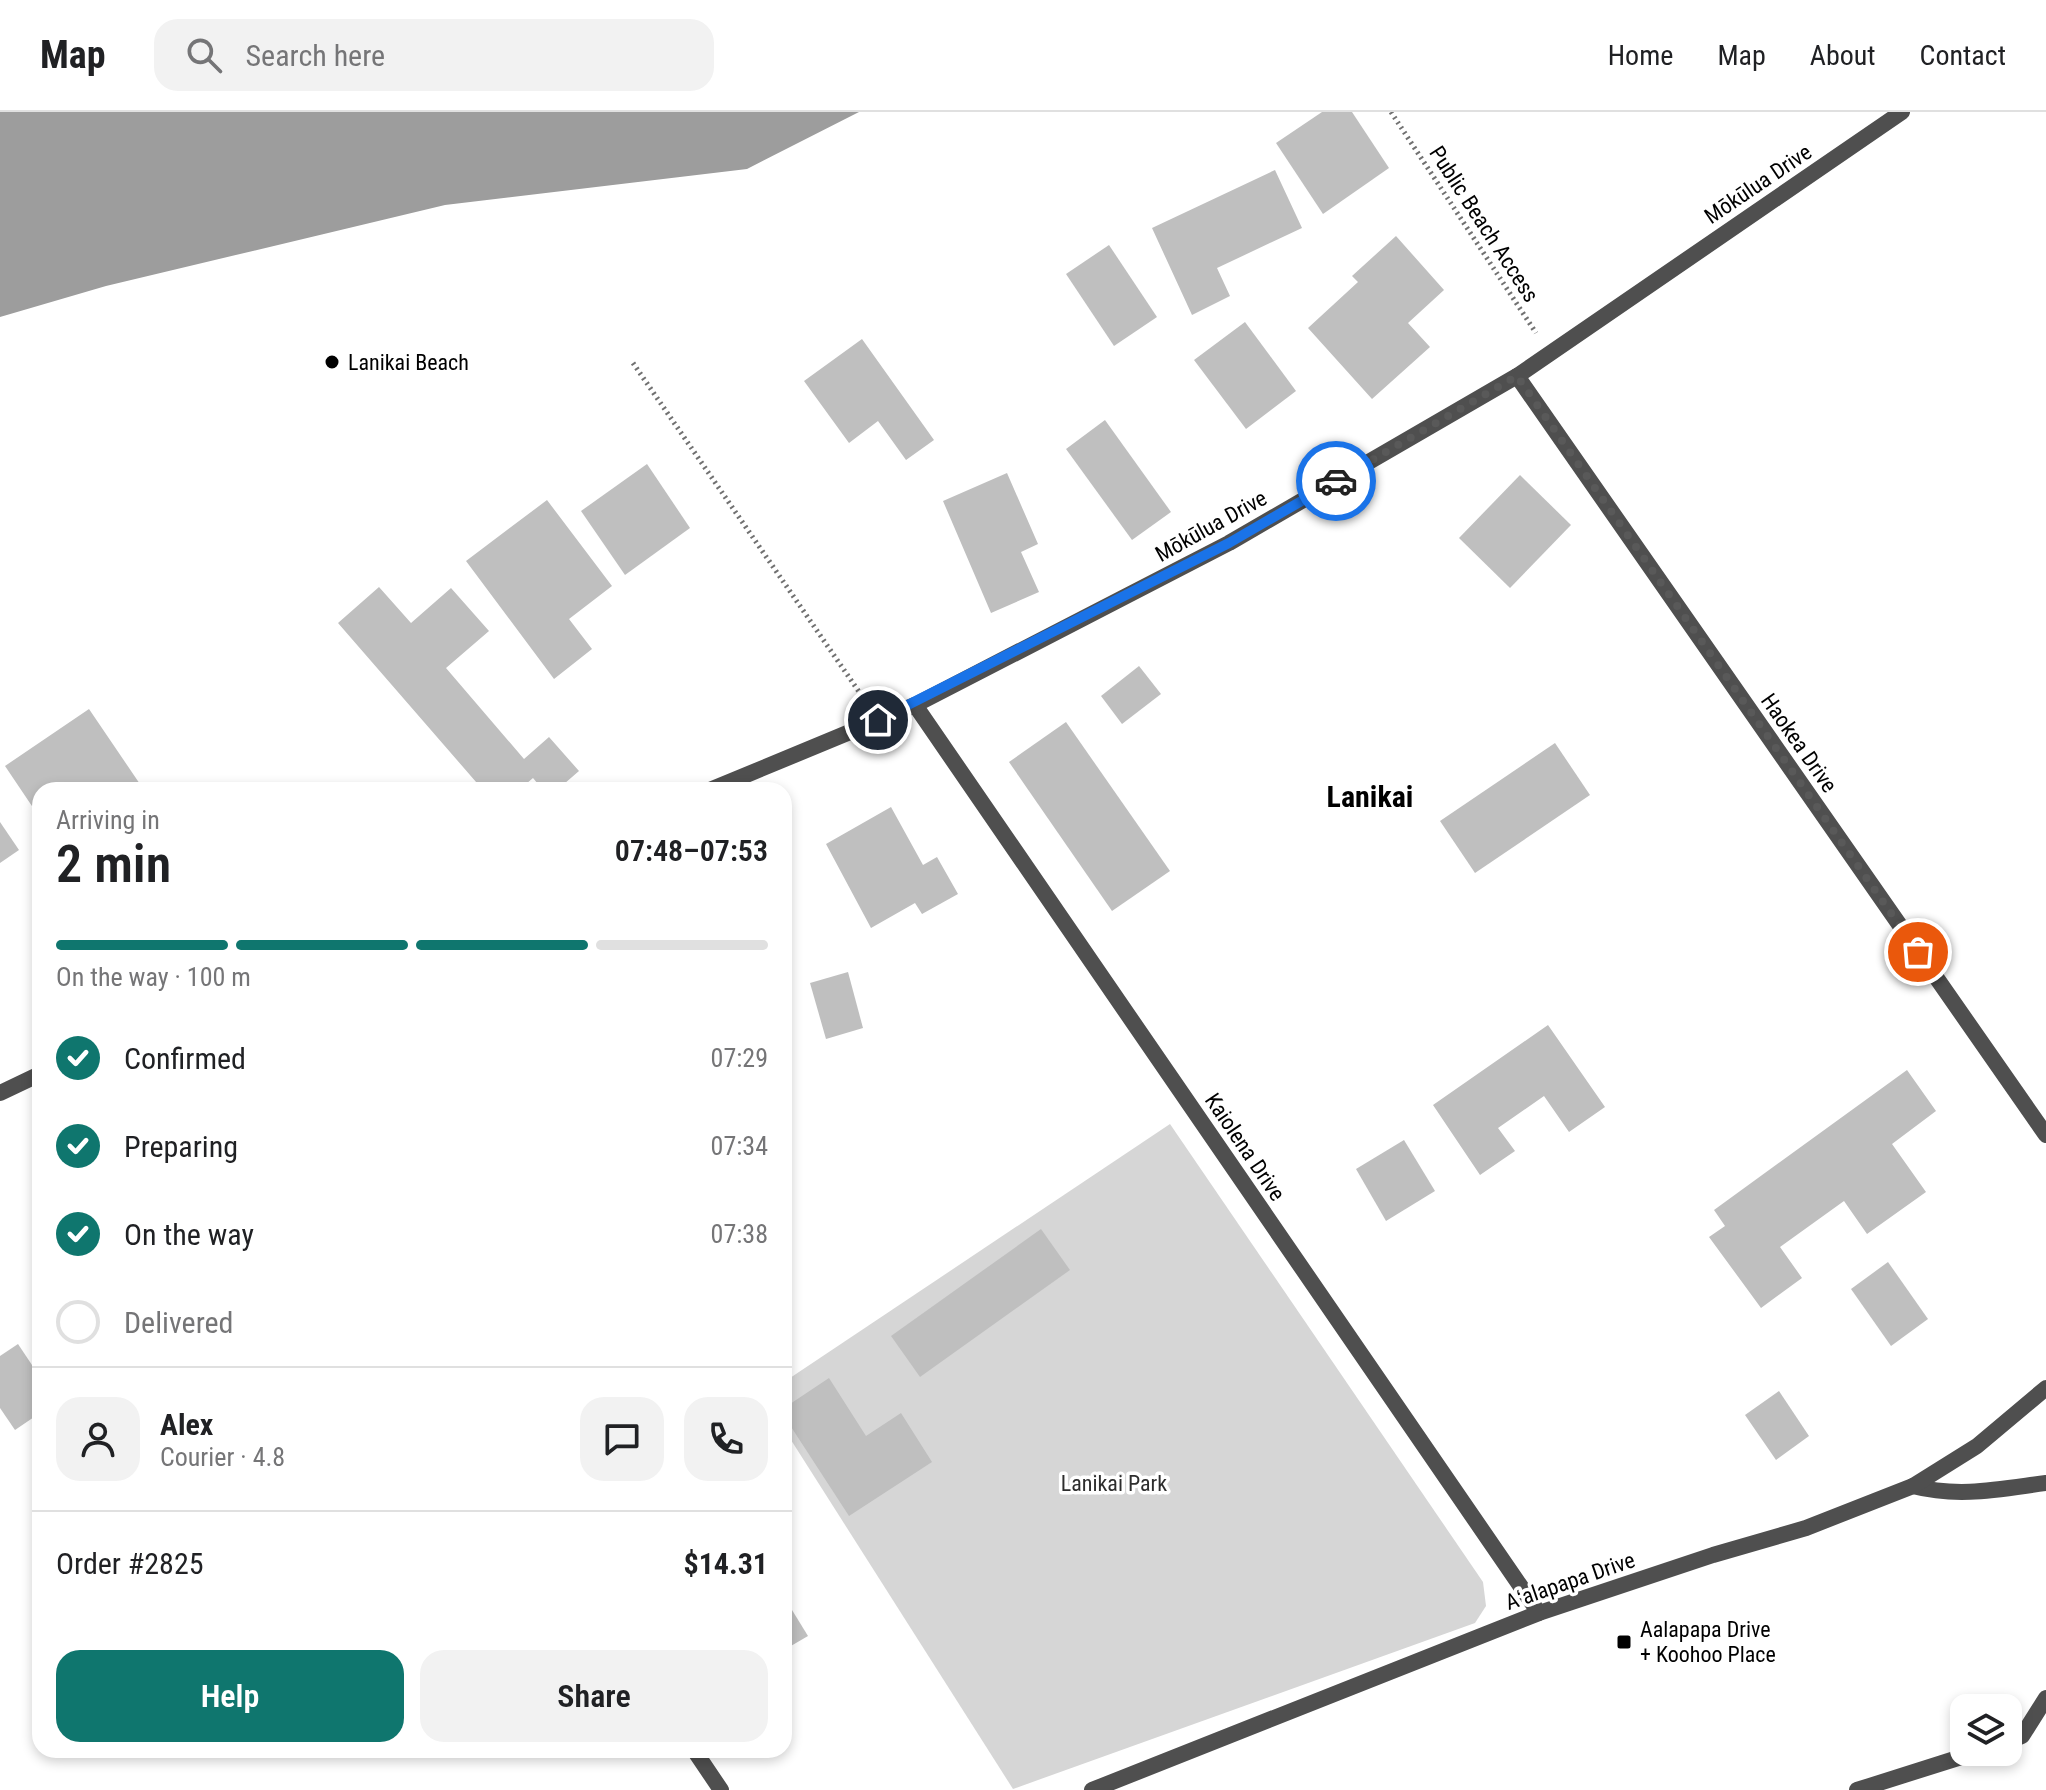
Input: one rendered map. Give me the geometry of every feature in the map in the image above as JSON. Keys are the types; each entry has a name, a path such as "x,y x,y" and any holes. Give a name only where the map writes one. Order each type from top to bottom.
{"street":[{"name":"Mōkūlua Drive","path":"729,782 915,705 1229,543 1517,376 1902,112"},
{"name":"Haokea Drive","path":"1517,376 2046,1135"},
{"name":"Kaiolena Drive","path":"915,705 1539,1613"},
{"path":"0,1093 32,1078"},
{"name":"Aʻalapapa Drive","path":"1092,1790 1539,1613 1713,1555 1806,1528 1913,1486 1977,1446 2046,1388"},
{"path":"1913,1486 1943,1494 1966,1494 2046,1483"},
{"path":"2022,1736 2046,1698"},
{"path":"699,1758 721,1790"},
{"path":"1857,1790 1950,1761"}],"path":[{"name":"Public Beach Access","path":"1391,112 1550,354"},
{"path":"633,363 878,720"}],"green space":[{"name":"Lanikai Park","path":"1170,1124 1483,1582 1486,1606 1475,1623 1013,1789 792,1442 792,1377"}],"shaded area":[{"path":"0,112 859,112 747,169 445,205 106,286 0,317"}],"building":[{"path":"1322,112 1352,112 1389,168 1323,214 1276,143"},
{"path":"1275,170 1302,228 1217,268 1230,296 1192,315 1152,228"},
{"path":"1396,236 1444,290 1408,323 1430,347 1372,399 1308,328 1358,282 1352,276"},
{"path":"1109,245 1157,317 1114,346 1066,274"},
{"path":"1245,322 1296,391 1246,429 1194,360"},
{"path":"862,339 934,440 906,460 878,421 849,443 804,381"},
{"path":"1105,420 1171,512 1132,540 1066,449"},
{"path":"647,464 690,528 625,575 581,511"},
{"path":"1007,473 1038,544 1021,552 1039,592 991,613 943,501"},
{"path":"1520,475 1571,525 1510,588 1459,538"},
{"path":"547,500 612,586 569,619 592,649 554,679 466,561"},
{"path":"379,587 411,623 451,588 489,631 446,668 524,759 549,737 579,771 566,782 536,782 533,778 528,782 476,782 338,623"},
{"path":"1139,666 1161,694 1122,724 1101,696"},
{"path":"89,709 139,782 32,782 32,806 5,766"},
{"path":"1066,722 1170,871 1112,911 1009,762"},
{"path":"1555,743 1590,795 1475,873 1440,821"},
{"path":"891,807 923,865 937,857 958,894 922,914 915,903 871,928 826,844"},
{"path":"0,822 19,850 0,863"},
{"path":"848,972 863,1028 826,1039 810,983"},
{"path":"1548,1025 1605,1107 1569,1132 1544,1096 1498,1128 1515,1151 1480,1175 1433,1105"},
{"path":"1907,1070 1936,1111 1892,1144 1926,1192 1867,1234 1844,1201 1780,1247 1802,1278 1761,1308 1709,1237 1725,1226 1714,1210"},
{"path":"1404,1140 1435,1191 1386,1221 1356,1169"},
{"path":"1041,1229 1070,1270 920,1377 891,1336"},
{"path":"1888,1262 1928,1319 1891,1346 1851,1289"},
{"path":"18,1344 32,1365 32,1418 15,1430 0,1408 0,1356"},
{"path":"829,1378 866,1436 901,1413 932,1462 849,1516 792,1428 792,1403"},
{"path":"1779,1391 1809,1436 1776,1460 1745,1415"},
{"path":"792,1610 808,1636 792,1645"}],"way so far":[{"path":"1336,481 1517,376 1918,952"}],"place":[{"name":"Lanikai Beach","path":"332,362"},
{"name":"Aalapapa Drive + Koohoo Place","path":"1624,1642"}],"district":[{"name":"Lanikai","path":"1370,796"}],"route":[{"path":"878,720 915,705 1229,543 1336,481"}]}
